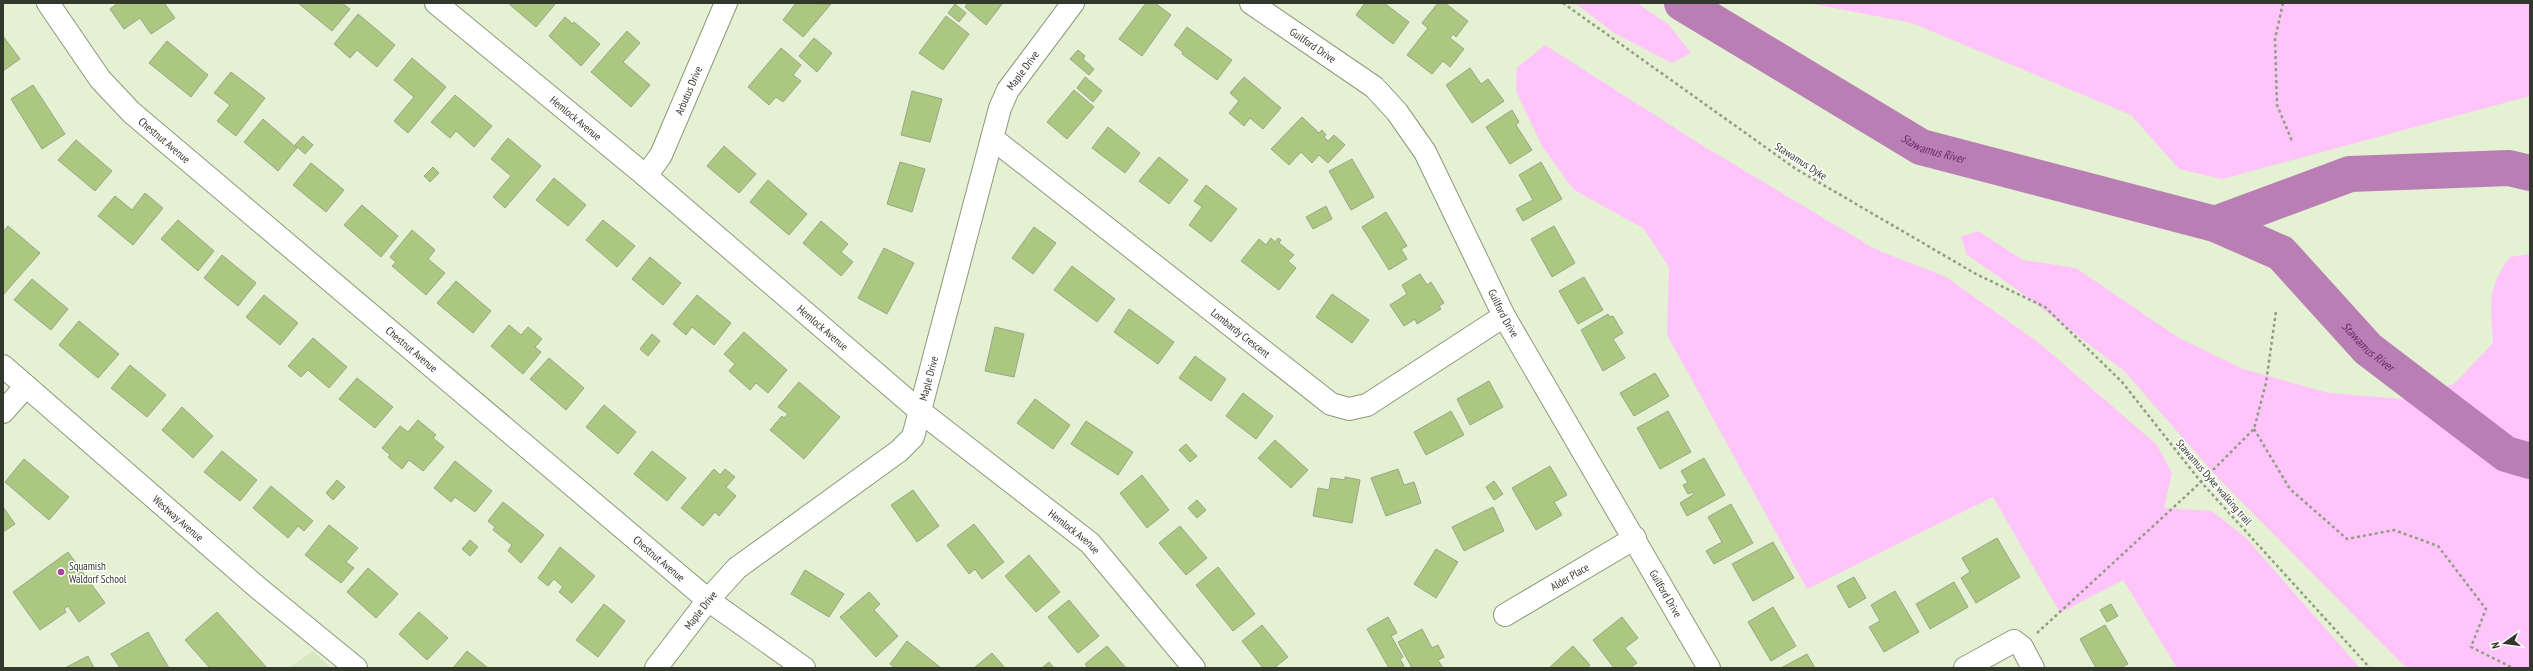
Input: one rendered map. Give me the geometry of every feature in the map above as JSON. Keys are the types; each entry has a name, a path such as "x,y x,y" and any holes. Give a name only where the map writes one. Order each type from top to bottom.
{"street":[{"name":"Chestnut Avenue","path":"48,3 100,79 131,112 708,600 804,668"},
{"name":"Hemlock Avenue","path":"436,3 646,176 921,412 1090,543 1194,668"},
{"name":"Arbutus Drive","path":"646,176 661,155 726,3"},
{"name":"Maple Drive","path":"656,668 708,600 737,568 899,451 913,438 992,138 1008,90 1073,3"},
{"name":"Guilford Drive","path":"1251,3 1374,87 1397,112 1425,152 1504,316 1635,538 1709,668"},
{"name":"Lombardy Crescent","path":"992,138 1331,404 1349,409 1367,405 1504,316"},
{"name":"Westway Avenue","path":"3,366 251,582 356,668"},
{"path":"3,412 26,386"},
{"name":"Alder Place","path":"1505,615 1635,538"},
{"path":"1965,668 2014,641 2022,647 2033,668"}],"path":[{"name":"Stawamus Dyke","path":"1563,3 1796,169 1976,274 2045,307"},
{"path":"2283,3 2275,39 2277,105 2292,141"},
{"name":"Stawamus Dyke walking trail","path":"2045,307 2122,382 2201,482 2370,668"},
{"path":"2022,647 2201,482 2254,429 2266,383 2276,311"},
{"path":"2254,429 2290,489 2347,539 2394,530 2438,546 2486,609 2471,647 2513,668"}],"shaded area":[{"path":"1575,3 1637,3 1669,25 1691,53 1672,63 1614,33"},
{"path":"1808,3 2530,3 2530,96 2222,179 2179,169 2131,115 1912,23"},
{"path":"1545,45 1700,144 1875,249 1946,277 2038,342 2157,445 2172,473 2164,508 2212,511 2245,537 2360,668 2177,668 2123,580 2060,613 1993,497 1807,589 1667,335 1669,267 1643,228 1574,190 1543,148 1516,91 1517,68"},
{"path":"1978,231 2023,260 2076,268 2179,338 2243,369 2329,393 2403,399 2454,384 2493,343 2491,308 2497,279 2502,268 2510,257 2530,254 2530,668 2406,668 2220,480 2124,371 2011,285 1967,255 1961,237"},
{"path":"313,651 331,668 289,668"}],"building":[{"path":"118,3 164,3 175,18 151,34 140,18 124,29 110,9"},
{"path":"298,3 342,3 350,9 332,31"},
{"path":"508,3 556,3 536,27"},
{"path":"796,3 831,4 803,37 783,20"},
{"path":"968,3 1003,3 986,25 965,7"},
{"path":"1146,3 1155,3 1171,15 1142,56 1119,39"},
{"path":"1365,3 1384,3 1409,22 1393,44 1356,15"},
{"path":"1438,3 1445,3 1468,21 1456,37 1453,34 1450,38 1464,49 1450,67 1443,61 1432,74 1407,55 1428,28 1422,23"},
{"path":"955,4 966,13 959,22 948,13"},
{"path":"358,14 395,45 377,67 357,50 350,58 334,44"},
{"path":"946,16 969,34 943,70 919,53"},
{"path":"565,17 573,24 574,22 600,44 581,66 549,36"},
{"path":"1187,27 1232,60 1217,80 1182,54 1183,52 1174,45"},
{"path":"627,31 640,43 623,62 650,85 631,107 591,72"},
{"path":"3,36 20,59 3,71"},
{"path":"814,38 832,53 817,72 799,56"},
{"path":"167,41 208,75 191,97 149,63"},
{"path":"781,48 801,65 793,75 801,81 783,102 776,97 769,105 748,87"},
{"path":"1078,50 1085,56 1083,59 1094,69 1089,75 1070,59"},
{"path":"412,58 446,87 408,133 394,121 414,97 394,80"},
{"path":"1470,68 1481,84 1488,79 1504,101 1472,123 1446,85"},
{"path":"231,72 265,98 236,136 217,121 230,105 214,93"},
{"path":"1085,77 1102,91 1093,102 1077,88"},
{"path":"1244,77 1281,108 1263,129 1250,118 1244,126 1229,113 1239,101 1230,93"},
{"path":"33,85 65,134 42,149 11,99"},
{"path":"1074,90 1094,107 1067,139 1047,122"},
{"path":"912,91 942,99 930,142 901,135"},
{"path":"455,95 492,126 474,147 456,131 450,138 431,122"},
{"path":"1512,110 1519,122 1516,125 1532,150 1510,164 1486,127"},
{"path":"1302,117 1319,133 1322,130 1326,135 1324,137 1328,141 1334,135 1345,145 1328,163 1319,155 1312,163 1301,152 1289,165 1271,149"},
{"path":"263,119 297,148 278,171 244,142"},
{"path":"1108,127 1140,153 1125,173 1092,148"},
{"path":"303,136 313,145 305,154 295,145"},
{"path":"508,138 541,166 505,208 493,197 511,176 491,159"},
{"path":"76,140 112,171 95,191 58,160"},
{"path":"724,146 756,174 739,193 707,166"},
{"path":"1159,157 1188,180 1169,204 1139,181"},
{"path":"1352,159 1374,197 1351,210 1329,171"},
{"path":"900,162 925,169 912,212 887,204"},
{"path":"1541,162 1562,199 1523,221 1516,209 1533,200 1519,175"},
{"path":"311,163 344,190 326,212 293,185"},
{"path":"433,167 439,173 430,182 424,176"},
{"path":"554,178 586,205 568,226 536,200"},
{"path":"768,180 807,214 789,235 750,202"},
{"path":"1206,185 1237,209 1211,242 1189,225 1202,207 1194,201"},
{"path":"145,193 163,208 133,245 98,216 115,196 132,210"},
{"path":"362,205 398,236 381,257 344,225"},
{"path":"1326,206 1332,219 1313,229 1306,217"},
{"path":"1386,212 1407,246 1401,249 1407,259 1389,270 1362,227"},
{"path":"178,220 214,251 198,271 161,239"},
{"path":"603,220 635,246 617,267 586,240"},
{"path":"821,221 848,244 841,252 853,262 841,276 803,243"},
{"path":"8,226 40,253 3,295 3,232"},
{"path":"1554,226 1575,263 1552,277 1531,239"},
{"path":"1034,227 1056,243 1033,274 1012,258"},
{"path":"412,230 435,250 428,259 445,273 426,295 392,266 396,262 390,257"},
{"path":"1271,238 1275,242 1278,238 1281,240 1279,243 1294,255 1288,261 1296,268 1279,290 1241,261 1259,239 1266,245"},
{"path":"884,248 914,263 887,314 858,298"},
{"path":"222,255 256,283 238,306 204,278"},
{"path":"650,257 681,283 663,305 632,279"},
{"path":"1072,266 1115,299 1097,322 1054,290"},
{"path":"1420,274 1427,285 1431,282 1444,303 1439,306 1441,309 1417,324 1415,319 1404,326 1390,305 1407,294 1402,285"},
{"path":"1584,277 1603,310 1578,324 1559,291"},
{"path":"32,279 68,309 51,330 14,300"},
{"path":"456,281 491,311 473,333 437,303"},
{"path":"1332,294 1369,320 1352,343 1316,317"},
{"path":"264,295 298,323 280,345 246,317"},
{"path":"697,295 731,323 714,345 692,327 686,335 673,324"},
{"path":"1129,309 1174,342 1158,364 1114,332"},
{"path":"1608,314 1610,317 1613,316 1623,333 1613,339 1625,358 1603,371 1581,330"},
{"path":"79,321 119,354 98,378 59,345"},
{"path":"509,325 521,335 528,327 542,339 535,347 541,352 523,374 491,346"},
{"path":"995,327 1024,334 1014,377 985,371"},
{"path":"744,332 787,370 768,393 756,383 750,390 729,371 735,364 724,354"},
{"path":"652,334 660,341 648,356 640,349"},
{"path":"313,338 347,367 329,388 308,370 301,377 288,366"},
{"path":"1195,356 1226,379 1211,401 1179,378"},
{"path":"549,358 584,388 566,410 530,379"},
{"path":"130,365 166,395 147,417 111,388"},
{"path":"1655,373 1669,396 1634,416 1620,393"},
{"path":"357,378 393,407 375,428 339,399"},
{"path":"1489,381 1503,407 1470,425 1457,399"},
{"path":"799,382 840,417 804,459 770,430 782,416 784,418 788,414 778,407"},
{"path":"1243,393 1273,416 1256,439 1226,416"},
{"path":"1035,399 1070,425 1053,449 1017,423"},
{"path":"604,405 636,432 618,454 586,427"},
{"path":"182,407 213,436 193,458 162,430"},
{"path":"1451,411 1464,435 1426,455 1414,432"},
{"path":"1668,411 1691,452 1660,469 1637,428"},
{"path":"418,420 436,435 433,438 444,447 423,471 409,460 402,469 388,457 390,455 382,448 400,426 408,432"},
{"path":"1086,421 1133,452 1118,475 1071,444"},
{"path":"1275,440 1308,470 1291,488 1258,458"},
{"path":"1186,444 1197,456 1190,462 1179,450"},
{"path":"222,451 257,480 240,501 204,472"},
{"path":"652,451 686,478 667,501 634,474"},
{"path":"1704,458 1725,495 1687,516 1680,503 1694,494 1693,492 1688,494 1683,485 1688,483 1681,471"},
{"path":"24,459 69,497 49,520 5,482"},
{"path":"455,461 492,491 475,512 455,497 451,502 434,488"},
{"path":"1550,466 1567,495 1554,502 1562,515 1536,530 1512,488"},
{"path":"714,469 720,475 725,469 735,477 726,487 736,496 719,516 715,512 703,526 681,508"},
{"path":"1398,469 1404,485 1414,482 1421,503 1386,516 1371,478"},
{"path":"1142,475 1169,510 1147,528 1120,493"},
{"path":"1345,477 1360,480 1352,523 1313,516 1318,488 1329,490 1331,478 1345,480"},
{"path":"337,480 345,487 333,500 326,493"},
{"path":"1494,481 1503,494 1494,500 1486,487"},
{"path":"271,486 313,521 304,531 298,526 288,538 253,508"},
{"path":"913,490 939,526 917,542 891,505"},
{"path":"1197,500 1206,510 1197,518 1188,508"},
{"path":"503,502 544,535 521,563 508,551 512,545 493,530 495,527 488,521"},
{"path":"1731,504 1753,543 1714,564 1706,551 1722,542 1708,517"},
{"path":"3,507 15,524 3,532"},
{"path":"1493,507 1504,531 1464,551 1452,527"},
{"path":"974,524 1004,562 982,579 975,569 969,574 947,545"},
{"path":"329,525 358,548 346,562 354,568 341,583 305,555"},
{"path":"1180,526 1207,558 1186,575 1159,543"},
{"path":"1997,538 2020,577 1976,603 1961,578 1970,572 1962,558"},
{"path":"470,540 478,547 470,556 462,549"},
{"path":"1773,542 1794,578 1753,601 1732,564"},
{"path":"560,547 595,576 572,603 559,592 563,587 554,579 548,586 538,578"},
{"path":"1436,549 1458,562 1436,598 1414,584"},
{"name":"Squamish Waldorf School","path":"68,552 105,603 79,622 68,606 64,609 66,612 40,630 13,592"},
{"path":"1029,555 1060,592 1036,612 1005,576"},
{"path":"1218,567 1255,614 1233,631 1196,585"},
{"path":"368,568 398,594 376,618 347,592"},
{"path":"805,570 844,594 829,617 791,594"},
{"path":"1854,577 1866,598 1849,608 1837,586"},
{"path":"1954,582 1968,607 1930,629 1916,604"},
{"path":"1895,591 1919,632 1884,652 1869,627 1880,621 1871,605"},
{"path":"869,592 880,604 874,610 898,636 876,657 840,617"},
{"path":"1069,600 1099,636 1078,653 1048,617"},
{"path":"604,604 625,621 598,657 576,640"},
{"path":"2111,604 2118,616 2107,622 2100,610"},
{"path":"1773,607 1796,646 1771,661 1748,622"},
{"path":"217,612 267,668 210,668 185,640"},
{"path":"419,612 448,638 427,660 399,634"},
{"path":"1388,617 1397,633 1391,636 1403,657 1400,659 1404,666 1401,668 1389,668 1367,629"},
{"path":"1622,617 1638,638 1625,648 1637,663 1630,668 1614,668 1593,640"},
{"path":"1262,625 1288,657 1274,668 1263,668 1242,641"},
{"path":"2105,625 2128,664 2120,668 2096,668 2080,639"},
{"path":"1422,629 1432,648 1438,645 1444,657 1438,660 1443,668 1412,668 1398,642"},
{"path":"148,632 169,668 120,668 111,654"},
{"path":"907,641 941,668 895,668 890,664"},
{"path":"1107,646 1126,668 1088,668 1085,664"},
{"path":"1573,646 1590,665 1587,668 1549,668"},
{"path":"467,651 488,668 453,668"},
{"path":"992,653 1005,668 974,668"},
{"path":"1807,654 1815,668 1781,668"},
{"path":"88,656 94,668 65,668"},
{"path":"1049,662 1054,668 1042,668"}],"waterway":[{"name":"Stawamus River","path":"1682,3 1921,147 2215,224 2281,253 2368,349 2506,454 2530,461"},
{"name":"Stawamus River","path":"2215,224 2350,174 2509,168 2530,173"}],"place":[{"name":"Squamish Waldorf School","path":"61,572"}]}
